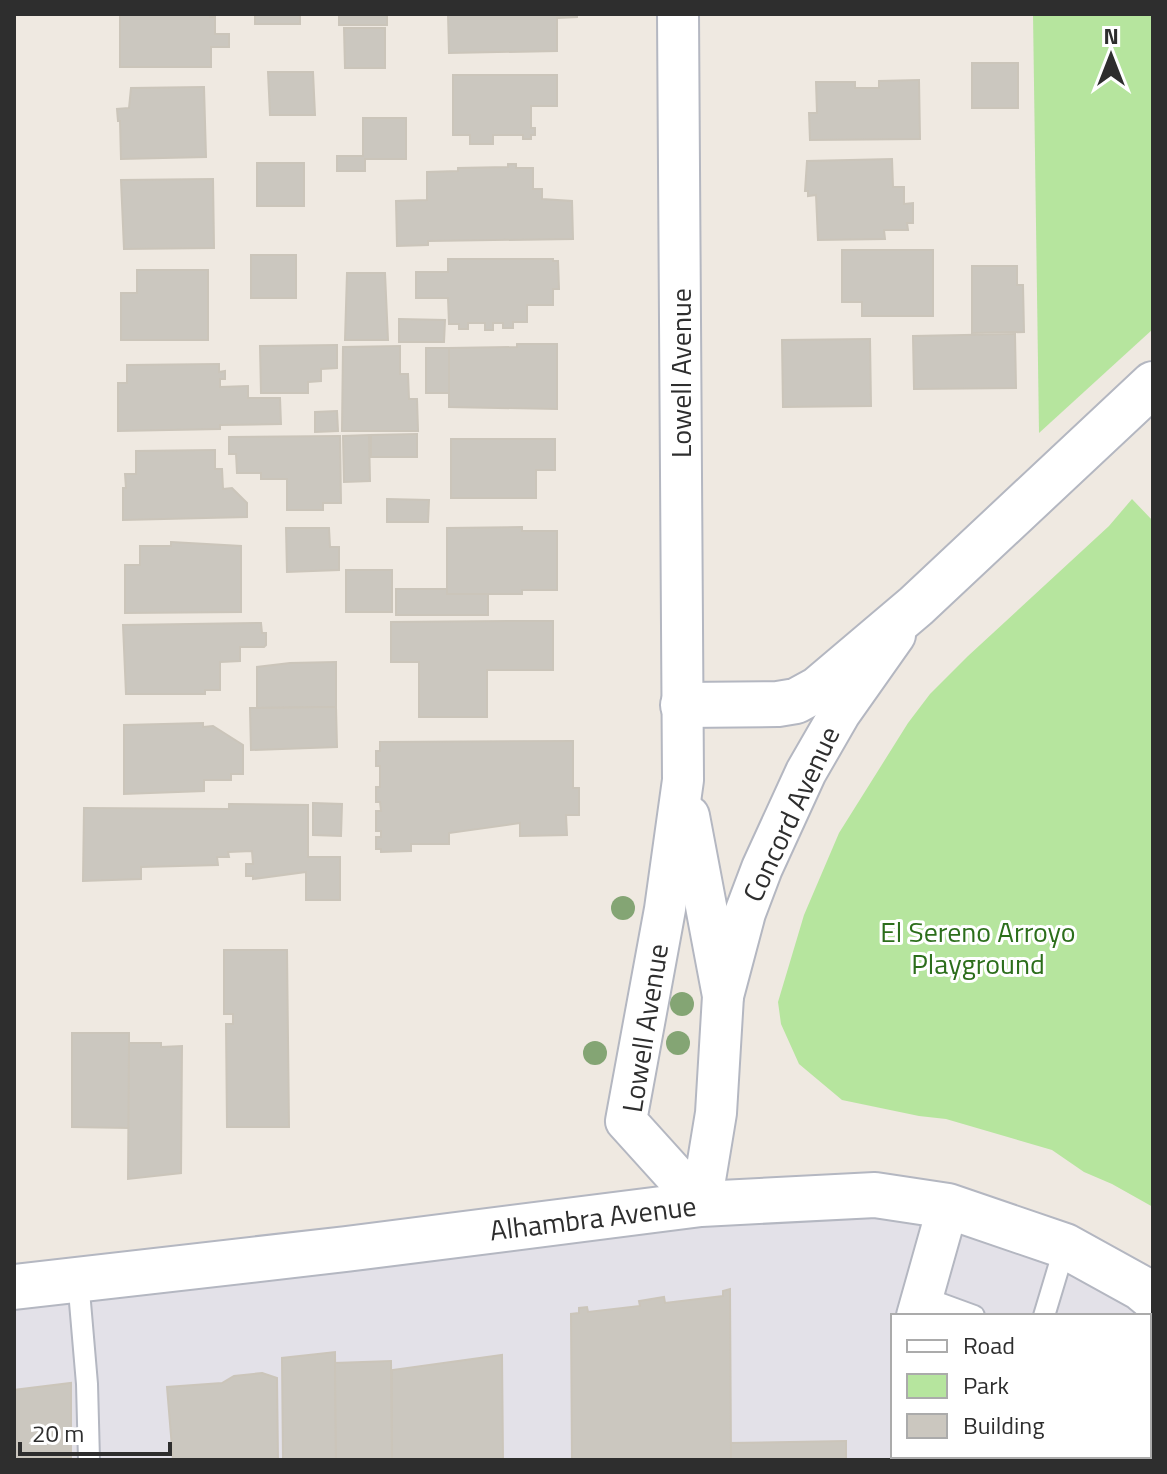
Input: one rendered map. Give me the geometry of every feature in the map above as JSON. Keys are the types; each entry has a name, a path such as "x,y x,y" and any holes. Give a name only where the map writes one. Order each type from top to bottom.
{"main road":[{"name":"Concord Avenue","path":"683,705 757,705 807,697 840,673 916,606 1153,384"},
{"name":"Alhambra Avenue","path":"14,1287 701,1204 875,1195 948,1206 1065,1246 1141,1288 1153,1298"}],"street":[{"name":"Lowell Avenue","path":"678,14 683,780 665,909 626,1121 701,1204"},
{"name":"Concord Avenue","path":"723,996 745,913 806,772 840,713 916,606"},
{"name":"Lowell Avenue","path":"683,780 723,996 716,1113 701,1204"},
{"path":"920,1307 948,1206"}],"lane":[{"path":"1045,1314 1065,1246"},
{"path":"78,1279 87,1384 89,1460"},
{"path":"920,1307 962,1314"}],"shaded area":[{"path":"706,1214 937,1214 1153,1308 1153,1460 14,1460 14,1295"}],"green space":[{"path":"1033,14 1153,14 1153,329 1039,433"},
{"name":"El Sereno Arroyo Playground","path":"1132,499 1153,521 1153,1207 1084,1172 1052,1150 946,1119 842,1100 799,1064 781,1024 778,1002 804,915 839,833 908,723 930,694 968,656 1109,526"}],"building":[{"path":"120,14 210,14 210,17 215,17 215,34 229,34 229,47 211,47 211,67 120,67"},
{"path":"255,14 300,14 300,24 255,24"},
{"path":"339,14 387,14 387,25 339,25"},
{"path":"448,14 577,14 577,17 557,18 557,51 449,53"},
{"path":"344,28 385,28 385,68 345,68"},
{"path":"972,63 1018,63 1018,108 972,108"},
{"path":"268,72 313,72 315,115 270,115"},
{"path":"453,75 557,75 557,106 531,106 531,128 535,128 535,135 531,135 531,139 523,139 523,135 493,135 493,144 470,144 470,135 453,135"},
{"path":"919,80 920,139 810,140 809,113 817,113 816,82 855,82 855,88 879,88 879,81"},
{"path":"204,87 206,157 121,159 117,109 129,108 131,88"},
{"path":"363,118 406,118 406,159 365,159 365,171 337,171 337,156 363,156"},
{"path":"892,159 893,187 904,187 904,204 913,203 913,223 907,223 908,230 884,230 885,239 818,240 816,195 808,196 808,191 805,191 807,161"},
{"path":"257,163 304,163 304,206 257,206"},
{"path":"508,164 516,164 516,168 533,168 533,189 542,189 542,199 572,201 573,239 428,241 428,245 397,246 396,201 427,200 427,172 508,167"},
{"path":"213,179 214,248 124,249 121,180"},
{"path":"842,250 933,250 933,316 862,316 862,302 842,302"},
{"path":"251,255 296,255 296,298 251,298"},
{"path":"448,259 553,259 558,261 559,289 553,289 553,305 527,305 527,322 513,322 513,328 503,328 503,323 493,323 493,330 485,330 485,323 468,323 468,329 459,329 459,324 449,324 448,298 416,298 416,272 448,272"},
{"path":"972,266 1017,266 1017,285 1023,285 1024,332 972,333"},
{"path":"137,270 208,270 208,340 121,340 121,293 137,293"},
{"path":"347,273 385,273 388,340 345,340"},
{"path":"399,319 445,320 444,342 399,342"},
{"path":"1015,334 1016,388 914,389 913,336"},
{"path":"870,339 871,406 783,407 782,340"},
{"path":"517,344 557,344 557,409 449,407 449,348 517,347"},
{"path":"337,345 337,368 321,369 321,381 308,382 308,393 261,393 260,346"},
{"path":"400,346 400,374 408,374 409,399 417,399 418,431 342,431 343,347"},
{"path":"426,348 449,348 449,393 426,393"},
{"path":"219,364 219,372 225,371 220,387 248,386 248,398 280,398 281,424 118,431 118,383 127,383 127,365"},
{"path":"337,411 338,431 315,432 315,412"},
{"path":"417,434 417,457 371,457 371,435"},
{"path":"369,435 370,481 344,482 343,436"},
{"path":"340,436 341,503 323,503 323,510 287,510 287,479 261,479 261,473 237,473 236,454 229,454 229,437"},
{"path":"451,439 555,439 555,470 536,470 536,498 451,498"},
{"path":"215,450 215,469 222,469 223,489 232,488 247,503 247,517 123,520 125,474 136,474 136,451"},
{"path":"387,499 429,500 428,522 387,522"},
{"path":"522,527 522,531 557,531 557,590 522,590 522,594 447,594 447,528"},
{"path":"286,528 329,528 330,547 339,547 339,570 287,572"},
{"path":"171,542 241,546 241,612 125,613 125,565 140,565 140,546 171,546"},
{"path":"346,570 392,570 392,612 346,612"},
{"path":"396,589 447,589 447,594 488,594 488,615 396,615"},
{"path":"553,621 553,670 487,670 487,717 419,717 419,662 391,662 391,622"},
{"path":"261,623 262,633 266,633 266,645 240,647 240,661 220,662 220,690 205,690 205,694 126,694 123,625"},
{"path":"336,662 336,707 257,708 257,667"},
{"path":"336,707 337,747 251,750 250,708"},
{"path":"203,723 203,727 213,726 243,745 243,774 231,774 231,780 204,780 204,791 124,794 124,725"},
{"path":"573,741 573,788 579,788 579,815 566,815 567,835 520,836 520,823 449,833 449,844 411,844 411,851 381,852 381,849 376,849 376,837 381,837 381,831 376,831 376,811 381,811 380,802 376,802 380,766 376,766 376,751 380,751 380,742"},
{"path":"313,803 342,804 341,836 313,835"},
{"path":"229,804 308,805 308,857 340,857 340,900 306,900 306,872 253,879 253,876 246,876 246,864 253,864 252,851 228,852 229,857 217,857 218,865 141,867 141,879 83,881 84,808 229,809"},
{"path":"224,950 287,950 289,1127 227,1127 226,1024 233,1024 233,1014 224,1014"},
{"path":"72,1033 129,1033 129,1128 72,1127"},
{"path":"129,1043 182,1046 181,1173 128,1179"},
{"path":"730,1289 731,1460 572,1460 571,1314 587,1307 588,1312 640,1306 639,1301 664,1297 665,1303 723,1296 723,1291"},
{"path":"335,1352 336,1460 283,1460 282,1358"},
{"path":"502,1355 503,1460 392,1460 392,1370"},
{"path":"391,1361 392,1460 336,1460 335,1363"},
{"path":"262,1373 277,1378 278,1460 173,1460 167,1387 222,1383 234,1376"},
{"path":"71,1383 71,1460 14,1460 14,1390"},
{"path":"846,1441 846,1460 731,1460 731,1443"}]}
